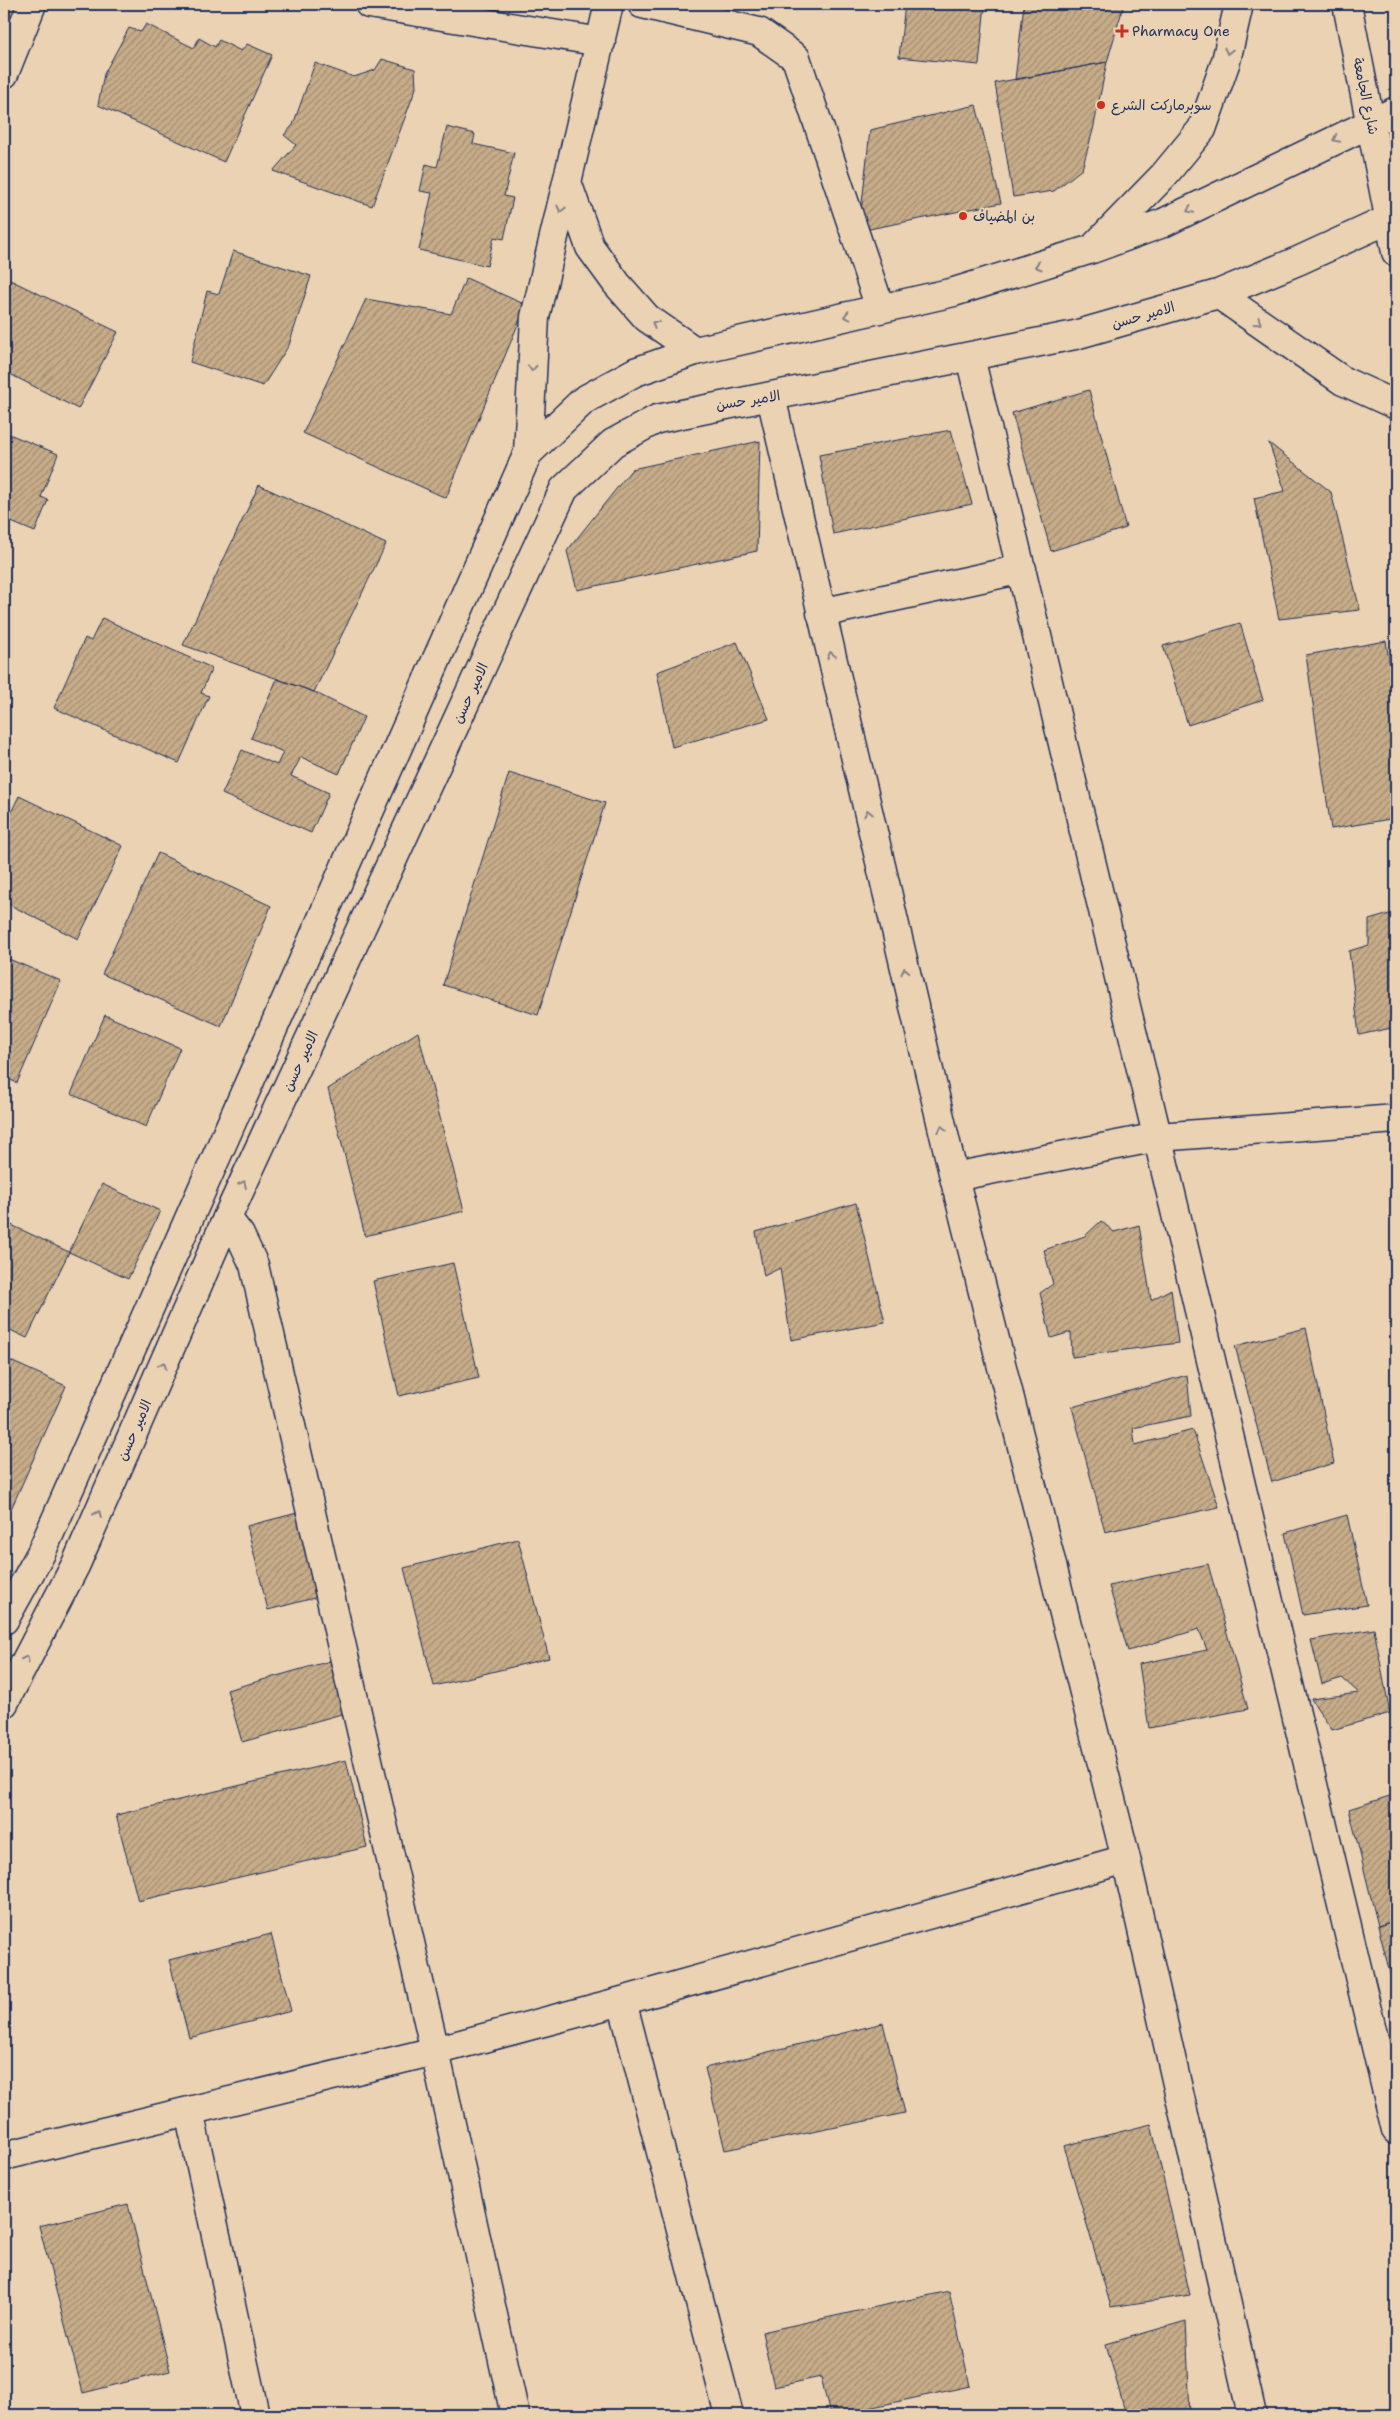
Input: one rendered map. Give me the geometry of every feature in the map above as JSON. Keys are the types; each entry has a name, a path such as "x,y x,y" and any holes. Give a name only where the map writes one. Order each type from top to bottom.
{"street":[{"path":"4,74 32,4"},
{"path":"369,4 601,42"},
{"path":"528,453 535,317 609,4"},
{"path":"642,4 759,32 796,58 880,308"},
{"path":"1092,249 1164,175 1202,129 1226,61 1239,4"},
{"name":"شارع الجامعة","path":"1347,4 1393,218 1396,252"},
{"path":"4,1620 41,1552 528,453 559,421 584,400 606,386 635,372 695,351 954,292 1092,249 1163,223 1396,111"},
{"path":"567,182 590,247 617,284 647,318 695,351"},
{"name":"الامير حسن","path":"4,1703 76,1564 227,1218 564,489 613,443 657,419 711,406 771,397 1075,336 1218,294 1393,218"},
{"path":"1218,294 1343,382 1396,405"},
{"path":"970,358 1396,2130"},
{"path":"771,397 954,1177 1126,1859 1252,2415"},
{"path":"822,613 1022,569"},
{"path":"954,1177 1158,1137 1396,1119"},
{"path":"227,1218 240,1234 254,1266 435,2051 515,2415"},
{"path":"4,2156 435,2051 622,2001 1126,1859"},
{"path":"622,2001 729,2415"},
{"path":"189,2111 255,2415"}],"building":[{"path":"905,4 985,4 979,65 899,57"},
{"path":"1024,4 1124,4 1107,62 1015,80"},
{"path":"146,24 194,48 199,38 215,47 219,40 241,51 247,44 272,55 224,162 98,105 104,74 129,28 141,32"},
{"path":"382,59 415,69 416,88 372,206 273,171 296,145 284,135 293,125 315,63 354,77 375,70"},
{"path":"1107,62 1093,130 1082,169 1054,191 1013,197 995,83"},
{"path":"976,105 1001,203 859,231 870,130"},
{"path":"447,127 475,134 473,144 514,153 504,196 513,198 504,239 494,237 487,266 419,250 432,193 420,191 426,164 437,167"},
{"path":"233,251 311,276 289,345 263,386 190,362 207,291 219,294"},
{"path":"4,277 118,332 78,409 4,371"},
{"path":"466,278 526,305 446,498 303,433 366,299 451,314"},
{"path":"1089,390 1126,528 1051,551 1012,413"},
{"path":"951,430 972,504 833,534 819,455"},
{"path":"4,432 58,454 41,497 48,500 35,532 4,519"},
{"path":"760,441 757,551 577,590 567,551 632,469"},
{"path":"1269,443 1331,492 1360,610 1279,619 1254,498 1285,491"},
{"path":"259,485 386,544 314,692 183,645"},
{"path":"102,618 212,668 201,693 209,696 179,763 54,708 85,638 91,641"},
{"path":"1240,623 1263,700 1188,725 1163,646"},
{"path":"1386,641 1396,705 1396,818 1331,829 1306,655"},
{"path":"737,642 769,719 672,747 657,672"},
{"path":"277,679 314,692 364,717 339,774 301,757 291,776 329,793 311,833 222,794 242,750 277,765 283,752 251,738"},
{"path":"509,773 605,803 538,1015 443,985"},
{"path":"19,796 123,846 78,939 4,902 4,827"},
{"path":"158,853 271,906 221,1026 102,974"},
{"path":"1396,912 1396,1027 1359,1035 1349,951 1369,945 1369,920"},
{"path":"4,957 61,981 17,1083 4,1077"},
{"path":"105,1015 180,1048 146,1127 71,1094"},
{"path":"418,1032 464,1211 365,1236 328,1089"},
{"path":"102,1184 160,1211 128,1279 69,1252"},
{"path":"856,1203 885,1322 791,1340 780,1268 764,1276 756,1232"},
{"path":"1101,1221 1114,1232 1139,1225 1151,1300 1171,1289 1178,1343 1072,1357 1071,1332 1051,1338 1040,1293 1053,1284 1044,1250 1085,1236"},
{"path":"7,1223 69,1252 27,1338 4,1327 4,1231"},
{"path":"453,1263 479,1378 399,1396 373,1281"},
{"path":"1306,1328 1334,1463 1272,1482 1235,1346"},
{"path":"4,1358 66,1386 11,1509 4,1505"},
{"path":"1187,1375 1191,1416 1133,1428 1135,1445 1193,1430 1219,1507 1105,1532 1072,1407"},
{"path":"297,1513 318,1597 268,1610 247,1526"},
{"path":"1347,1515 1367,1605 1303,1615 1285,1533"},
{"path":"518,1539 549,1658 434,1686 404,1568"},
{"path":"1208,1564 1248,1709 1149,1728 1139,1664 1207,1650 1199,1629 1128,1651 1109,1586"},
{"path":"1374,1629 1390,1713 1332,1730 1311,1699 1359,1693 1342,1678 1322,1684 1311,1640"},
{"path":"330,1661 345,1713 242,1742 227,1690"},
{"path":"346,1760 367,1847 138,1901 116,1815"},
{"path":"1396,1794 1396,1920 1378,1926 1349,1809"},
{"path":"1396,1921 1396,1997 1378,1926"},
{"path":"271,1934 291,2011 189,2038 169,1960"},
{"path":"883,2023 905,2113 725,2150 705,2068"},
{"path":"1151,2124 1190,2295 1111,2307 1064,2146"},
{"path":"128,2204 170,2371 83,2393 39,2226"},
{"path":"949,2291 970,2386 836,2415 830,2415 821,2377 774,2387 762,2332"},
{"path":"1186,2321 1190,2415 1126,2415 1106,2344"}],"place":[{"name":"Pharmacy One","path":"1122,31"},
{"name":"سوبرماركت الشرع","path":"1101,105"},
{"name":"بن المضياف","path":"963,216"}]}
